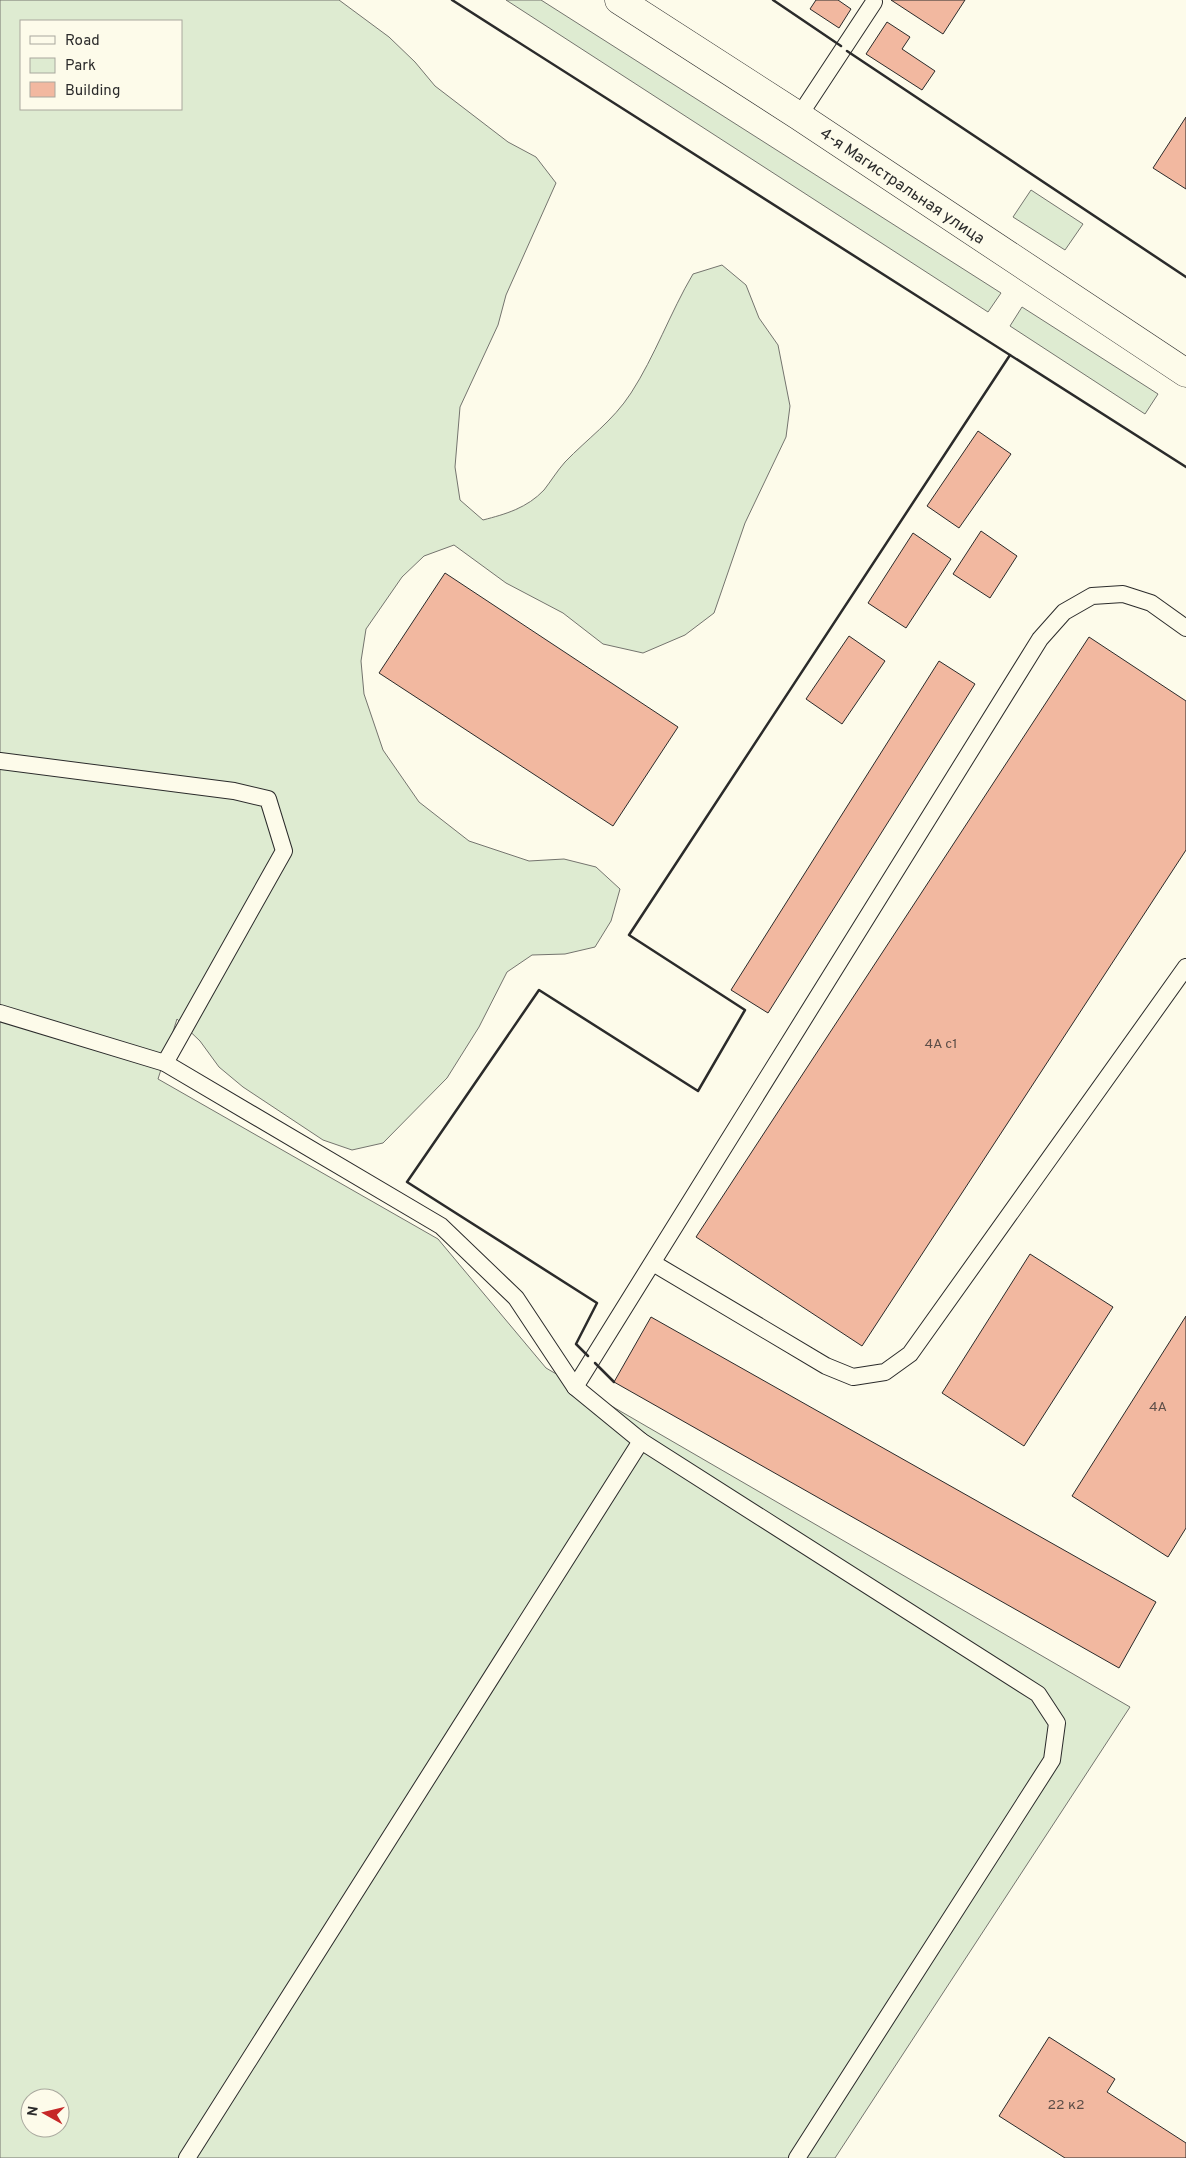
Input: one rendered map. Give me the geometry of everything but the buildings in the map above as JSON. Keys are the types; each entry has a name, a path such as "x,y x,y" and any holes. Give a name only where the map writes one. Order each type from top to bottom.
{"street":[{"name":"4-я Магистральная улица","path":"619,0 799,116 1186,373"}],"lane":[{"path":"799,116 874,2"},
{"path":"575,1387 1040,639 1064,612 1092,596 1123,594 1151,604 1186,628"},
{"path":"0,761 234,791 268,799 284,851 165,1063"},
{"path":"653,1263 826,1366 853,1377 886,1372 910,1354 1186,967"},
{"path":"0,1014 165,1063 442,1226 516,1298 575,1387 641,1441 1038,1694 1057,1723 1052,1760 797,2158"},
{"path":"188,2158 641,1441"}],"green space":[{"path":"0,0 339,0 389,37 415,62 435,86 508,142 536,157 556,183 506,295 498,325 460,407 455,467 460,500 483,520 516,509 531,501 544,490 565,462 624,403 640,379 693,274 722,265 746,285 759,318 778,345 790,406 786,437 745,523 714,613 685,635 643,653 603,644 563,613 506,583 454,545 424,556 402,577 366,629 361,661 364,694 383,750 419,802 469,841 529,861 564,859 596,867 620,889 611,921 595,947 565,954 532,955 507,972 479,1027 447,1078 383,1143 352,1150 323,1140 243,1087 219,1067 200,1041 177,1019 158,1079 438,1239 546,1368 1130,1707 835,2158 0,2158"},
{"path":"506,0 541,0 1001,293 988,312"},
{"path":"1031,190 1083,224 1065,250 1013,217"},
{"path":"1022,307 1158,394 1145,414 1010,326"}],"wall":[{"path":"452,0 1186,467"},
{"path":"773,0 841,46"},
{"path":"847,51 1186,277"},
{"path":"588,1356 576,1344 597,1303 407,1182 539,990 698,1091 745,1010 629,935 1010,355"},
{"path":"595,1363 614,1382"}]}
